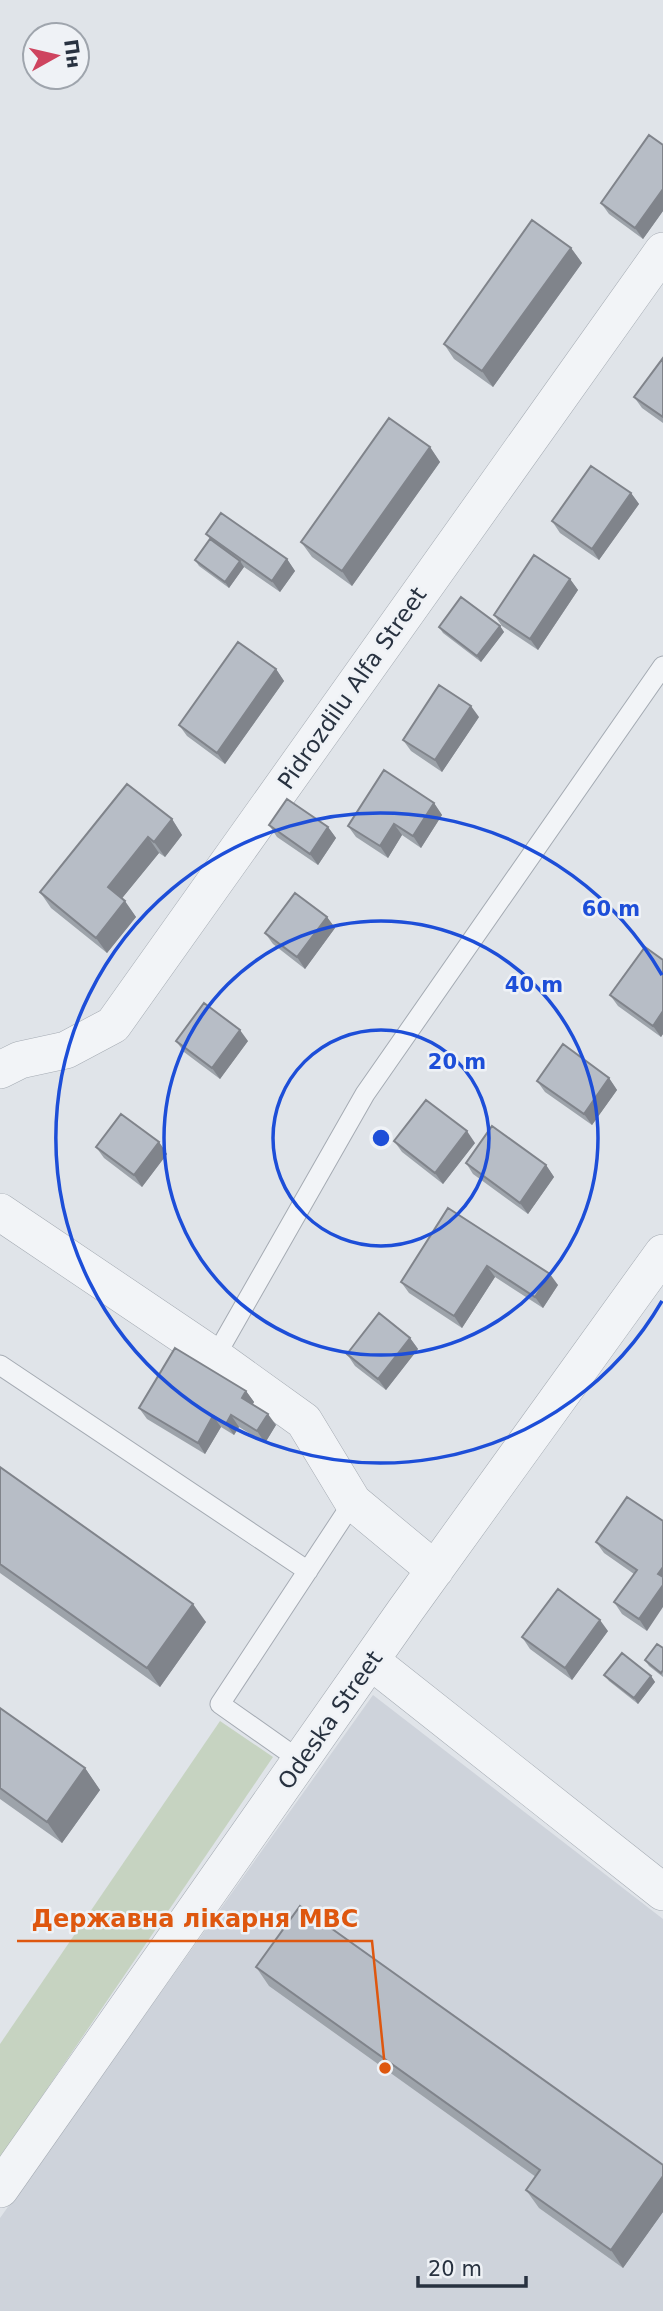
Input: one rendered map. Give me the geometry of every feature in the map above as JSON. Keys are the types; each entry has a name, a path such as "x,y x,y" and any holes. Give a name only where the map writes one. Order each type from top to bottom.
{"street":[{"name":"Pidrozdilu Alfa Street","path":"0,1070 20,1060 66,1050 113,1025 663,251"},
{"path":"0,1212 215,1357 304,1421 353,1502 435,1570"},
{"name":"Odeska Street","path":"0,2189 435,1570 663,1252"},
{"path":"371,1661 663,1892"}],"lane":[{"path":"215,1357 365,1094 663,666"},
{"path":"0,1365 308,1571"},
{"path":"301,1761 220,1704 353,1502"}],"shaded area":[{"path":"373,1695 663,1919 663,2311 0,2311 0,2218"}],"green space":[{"path":"220,1721 273,1757 0,2158 0,2044"}],"building":[{"path":"649,135 663,145 663,189 635,228 601,203"},
{"path":"532,220 571,248 482,371 444,344"},
{"path":"663,358 663,417 634,397"},
{"path":"389,418 430,447 342,571 301,542"},
{"path":"591,466 631,493 592,549 552,521"},
{"path":"221,513 287,559 272,581 206,534"},
{"path":"210,539 240,561 225,582 195,560"},
{"path":"534,555 570,579 530,639 494,615"},
{"path":"461,597 500,626 477,656 439,627"},
{"path":"238,642 276,669 217,753 179,725"},
{"path":"439,685 471,706 435,760 403,740"},
{"path":"384,770 434,803 413,836 394,824 380,846 348,826"},
{"path":"127,784 172,819 154,842 148,837 108,887 125,901 96,938 40,892"},
{"path":"287,799 328,827 310,854 269,825"},
{"path":"295,893 327,917 297,957 265,933"},
{"path":"645,947 663,960 663,1011 653,1026 610,995"},
{"path":"204,1003 240,1030 212,1068 176,1041"},
{"path":"563,1044 609,1078 584,1114 537,1081"},
{"path":"426,1100 467,1131 435,1173 394,1141"},
{"path":"121,1114 159,1142 134,1175 96,1147"},
{"path":"492,1126 546,1165 520,1203 466,1163"},
{"path":"448,1208 550,1274 535,1297 487,1266 454,1316 401,1282"},
{"path":"379,1313 410,1338 378,1379 347,1354"},
{"path":"175,1348 246,1391 242,1398 268,1414 257,1431 231,1415 226,1424 213,1416 198,1443 139,1408"},
{"path":"0,1467 193,1604 147,1668 0,1564"},
{"path":"627,1497 663,1521 663,1567 658,1574 663,1577 663,1585 639,1619 614,1602 637,1570 596,1542"},
{"path":"558,1589 600,1620 565,1668 522,1637"},
{"path":"657,1644 663,1648 661,1673 645,1660"},
{"path":"622,1653 651,1676 634,1698 604,1675"},
{"path":"0,1708 85,1768 47,1822 0,1788"},
{"path":"300,1906 663,2165 663,2176 611,2250 526,2190 540,2170 256,1967"}],"place":[{"name":"Державна лікарня МВС","path":"385,2068"}]}
